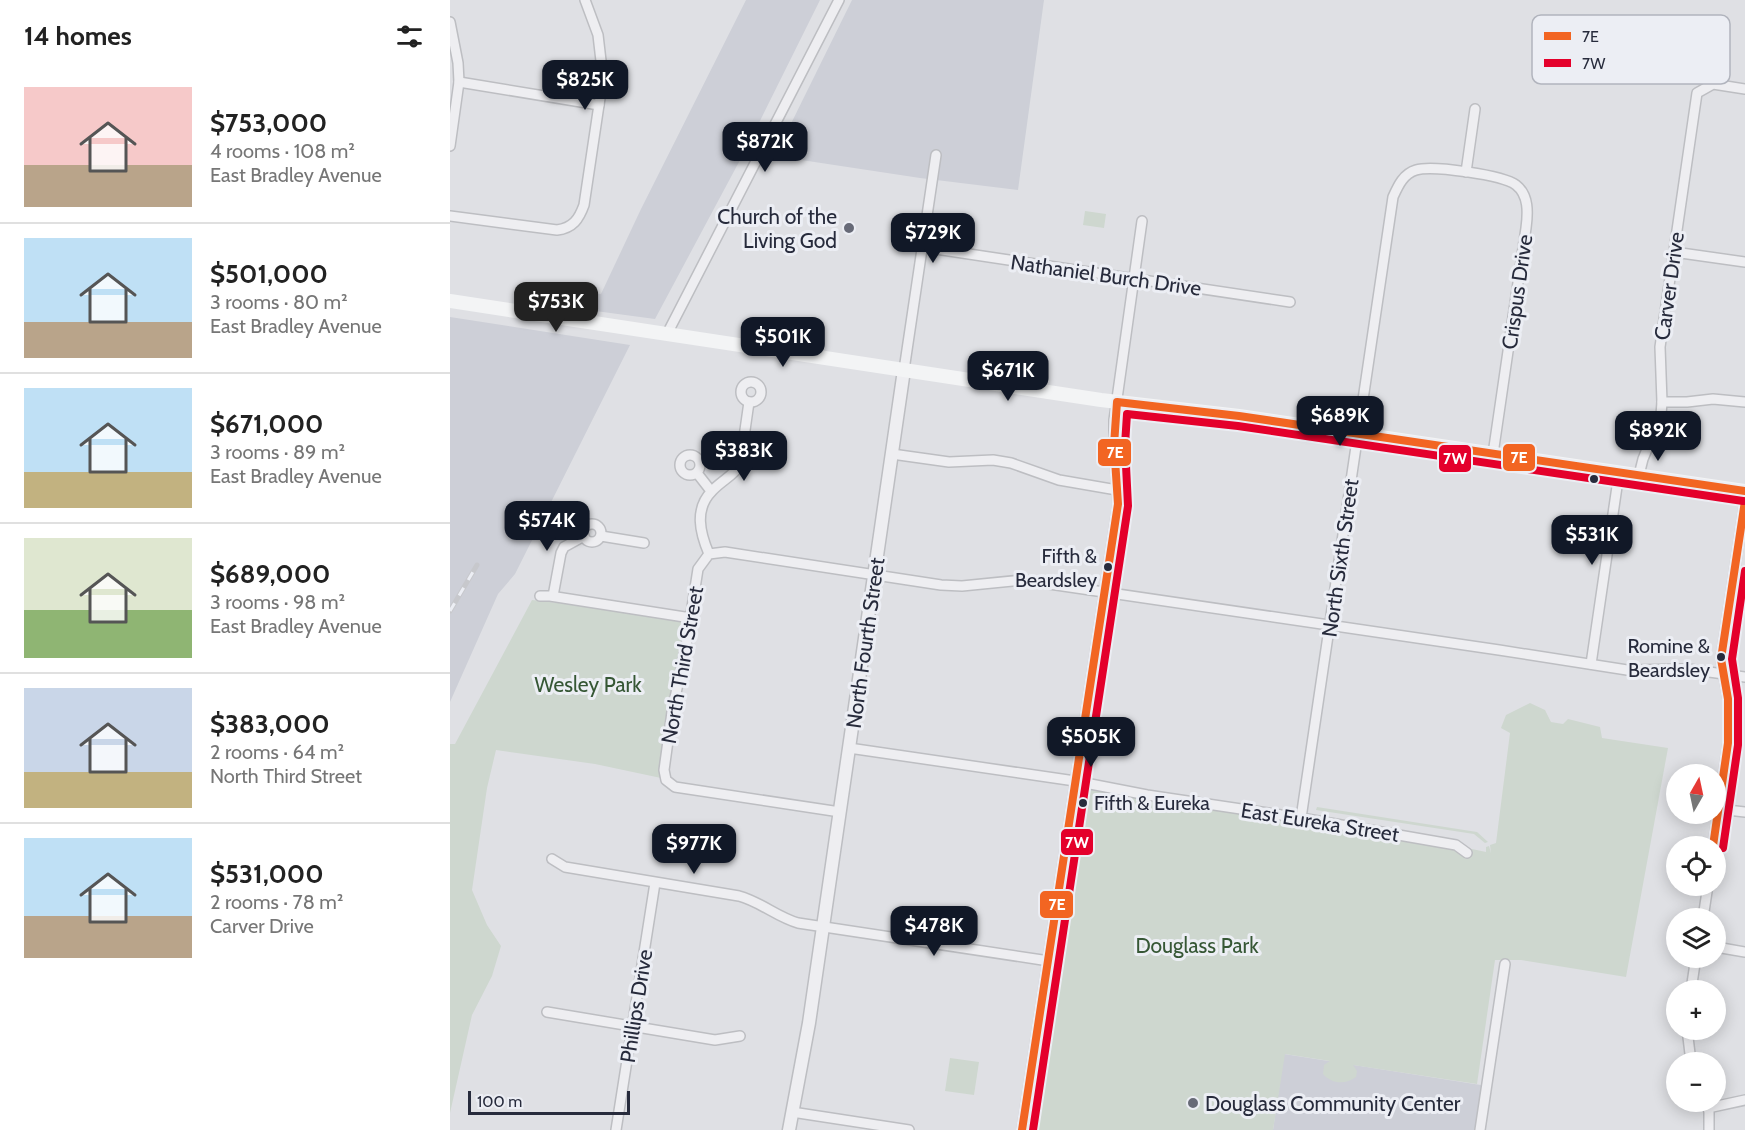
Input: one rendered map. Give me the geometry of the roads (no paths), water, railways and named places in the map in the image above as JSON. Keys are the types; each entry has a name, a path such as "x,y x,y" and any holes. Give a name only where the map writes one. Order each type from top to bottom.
{"main road":[{"path":"450,301 1117,402 1239,416 1745,491"}],"street":[{"path":"450,216 557,231 572,226 580,216 584,205 603,78 598,35 585,0"},
{"path":"667,334 839,0"},
{"path":"450,22 458,63 459,82 450,146"},
{"path":"459,82 599,105"},
{"name":"Carver Drive","path":"1639,476 1647,448 1658,425 1662,402 1660,347 1697,93 1713,84 1745,89"},
{"path":"1466,172 1475,109"},
{"name":"North Fourth Street","path":"789,1130 809,1023 936,155"},
{"name":"North Sixth Street","path":"1301,818 1393,197 1401,181 1416,170 1427,168 1466,172"},
{"name":"Crispus Drive","path":"1466,172 1496,177 1516,185 1526,201 1528,210 1493,454"},
{"path":"1022,1130 1118,504 1114,445 1117,402 1142,221"},
{"name":"Nathaniel Burch Drive","path":"922,247 1290,302"},
{"path":"1674,252 1745,262"},
{"path":"1662,402 1713,399 1745,402"},
{"path":"749,402 740,465 736,472 711,491 701,510 702,538 709,554 725,552 962,586 1022,580 1628,670 1688,669 1745,677"},
{"path":"892,454 949,462 993,460 1011,463 1059,480 1117,490"},
{"path":"697,473 711,491"},
{"path":"1591,664 1619,473"},
{"path":"1725,764 1728,743 1728,699 1721,659 1745,501"},
{"path":"584,536 585,528 593,524 600,528 601,536"},
{"path":"584,536 594,542 601,536 644,543"},
{"path":"553,596 564,547 584,536"},
{"name":"North Third Street","path":"709,554 698,569 691,618 672,712 664,770 666,780 675,787 840,812"},
{"path":"540,596 553,596 691,618"},
{"name":"East Eureka Street","path":"849,747 1301,818 1456,845 1467,853"},
{"path":"1726,810 1745,812"},
{"path":"552,859 565,867 739,896 761,904 787,920 1049,961"},
{"name":"Phillips Drive","path":"616,1130 655,883"},
{"path":"1726,949 1745,952"},
{"path":"1480,1130 1505,964"},
{"path":"547,1012 715,1040 740,1036"},
{"path":"1726,1102 1745,1101"},
{"path":"792,1112 909,1130"},
{"path":"1708,1112 1709,1130"}],"railway":[{"path":"450,611 477,565"}],"place":[{"name":"Church of the Living God","path":"849,228"},
{"name":"Fifth & Beardsley","path":"1108,567"},
{"name":"Romine & Beardsley","path":"1721,657"},
{"name":"Fifth & Eureka","path":"1083,803"},
{"name":"Douglass Community Center","path":"1193,1103"}],"park label":[{"name":"Wesley Park","path":"588,684"},
{"name":"Douglass Park","path":"1197,945"}]}
